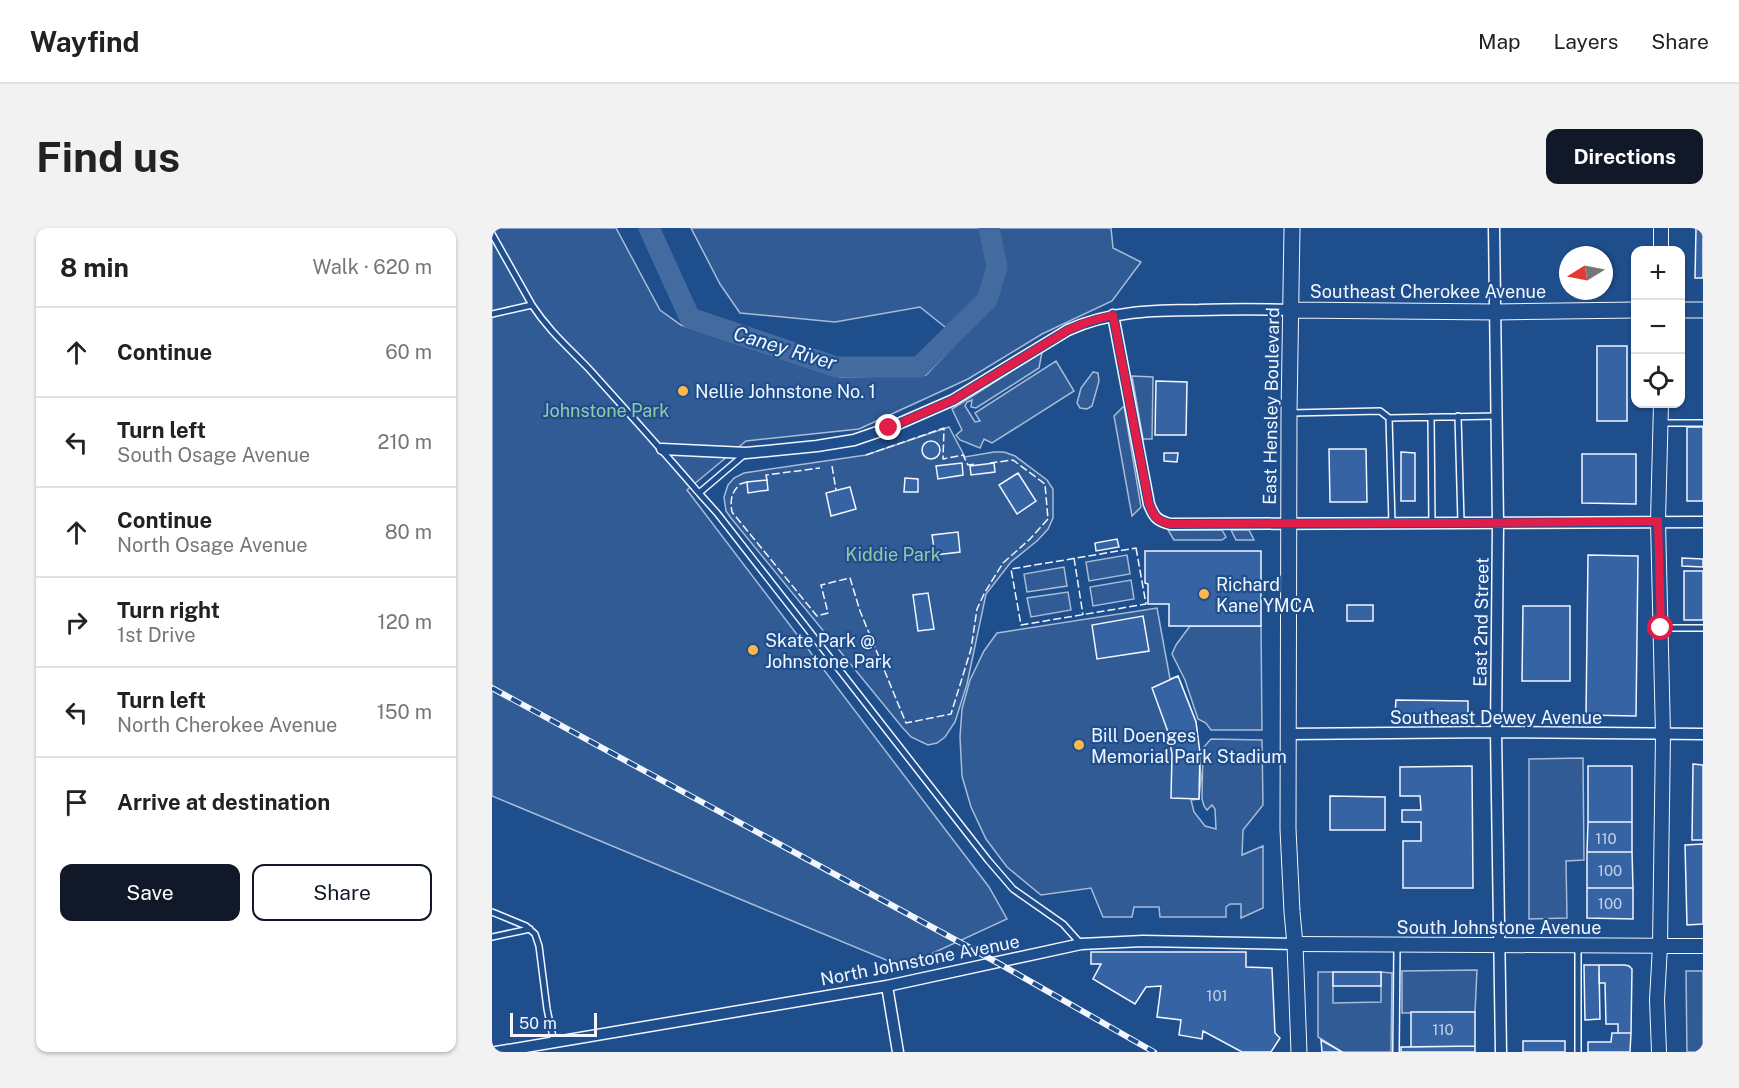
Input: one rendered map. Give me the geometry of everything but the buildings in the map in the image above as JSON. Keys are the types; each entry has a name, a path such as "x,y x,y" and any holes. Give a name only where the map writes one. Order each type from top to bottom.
{"main road":[{"name":"East Hensley Boulevard","path":"1292,228 1288,829 1299,1052"},
{"name":"Southeast Cherokee Avenue","path":"1292,310 1496,312 1631,310"},
{"path":"1685,310 1703,310"}],"street":[{"name":"East 2nd Street","path":"1494,228 1498,524 1496,732 1501,1052"},
{"path":"1660,246 1661,228"},
{"path":"662,449 746,453 854,440 889,428 953,400 1068,330 1113,315 1152,310 1292,310"},
{"path":"1113,315 1149,504 1153,516 1160,522 1171,524 1703,522"},
{"path":"1659,1052 1657,1000 1663,735 1658,521 1661,408"},
{"name":"Southeast Dewey Avenue","path":"1289,734 1496,732 1703,734"},
{"name":"North Johnstone Avenue","path":"496,1052 555,1047 887,986 1081,944 1143,941 1295,944"},
{"name":"South Johnstone Avenue","path":"1295,944 1703,946"},
{"path":"887,986 898,1052"}],"lane":[{"path":"492,234 545,326 662,449 732,532 1013,889 1063,924 1081,944"},
{"path":"492,314 532,305"},
{"path":"1289,413 1380,411 1389,418 1497,416"},
{"path":"1458,416 1461,524"},
{"path":"1431,417 1432,524"},
{"path":"1389,418 1392,523"},
{"path":"1661,423 1703,423"},
{"path":"699,493 746,453"},
{"path":"1661,628 1703,628"},
{"path":"492,912 526,926 535,934 539,946 547,1009 555,1047"},
{"path":"492,937 530,929"},
{"path":"1396,1052 1397,945"},
{"path":"1578,945 1578,1052"}],"shaded area":[{"name":"Johnstone Park","path":"492,228 616,228 660,310 681,325 840,377 926,375 960,339 920,307 835,322 740,313 720,284 691,228 1111,228 1113,248 1141,262 1112,301 1042,334 968,379 859,429 746,441 687,490 989,887 1007,919 903,967 492,796"},
{"path":"1042,352 1039,368 976,408 971,407 972,400 967,402 965,406 975,422 980,421 975,413 1056,361 1074,391 992,443 984,439 980,448 960,440 956,435 962,430 952,409"},
{"path":"1093,372 1098,373 1099,381 1092,406 1087,409 1080,408 1077,403 1081,388"},
{"path":"1132,376 1153,377 1152,439 1143,439"},
{"path":"1124,406 1141,507 1132,516 1114,416"},
{"name":"Kiddie Park","path":"949,427 965,457 1004,452 1015,456 1047,480 1053,489 1053,518 1048,529 1011,562 986,594 967,684 955,722 945,737 937,743 928,745 911,737 902,727 731,518 726,511 724,497 728,485 734,478 744,473 866,455"},
{"path":"1168,530 1222,530 1226,537 1222,540 1174,540"},
{"path":"1231,530 1249,530 1254,540 1236,540"},
{"path":"1127,555 1130,574 1089,581 1086,562"},
{"path":"1064,567 1067,586 1027,592 1024,574"},
{"path":"1131,580 1134,599 1093,606 1090,587"},
{"path":"1068,592 1071,610 1031,617 1027,598"},
{"name":"Bill Doenges Memorial Park Stadium","path":"1157,608 1170,679 1178,676 1196,722 1201,777 1199,799 1191,800 1194,812 1205,826 1216,829 1215,809 1212,805 1207,810 1202,799 1203,748 1211,739 1262,740 1263,805 1243,830 1242,855 1263,846 1263,908 1241,918 1241,904 1230,904 1226,907 1226,917 1160,917 1159,907 1134,907 1132,917 1103,917 1091,888 1041,895 1007,867 986,839 971,807 962,776 960,737 962,709 970,680 984,651 997,633"},
{"path":"1190,626 1261,626 1262,730 1211,730 1206,723 1198,719 1185,680 1172,654"},
{"path":"1583,758 1584,860 1566,861 1567,918 1529,919 1529,759"},
{"path":"1477,970 1475,1012 1402,1013 1402,971"},
{"path":"1686,971 1703,971 1703,1052 1687,1052"},
{"path":"1318,972 1333,972 1333,1003 1381,1002 1381,972 1392,973 1391,1052 1342,1052 1318,1037"}],"waterway":[{"name":"Caney River","path":"649,228 690,318 836,367 919,367 987,300 997,267 989,228"}],"railway":[{"path":"492,688 998,963 1154,1052"}],"fence":[{"path":"866,455 944,428 943,459 963,455 968,465 975,464"},
{"path":"747,482 740,484 735,490 731,500 732,512 817,616 828,613 821,585 850,578 860,611 906,723 951,714 971,649 977,609 985,592 1003,563 1048,519 1045,484 1013,460 990,463"},
{"path":"832,466 836,490"},
{"path":"767,480 766,475 820,468"},
{"path":"1136,548 1146,604 1021,625 1011,569 1136,548"},
{"path":"1074,558 1083,615"}],"place":[{"name":"Nellie Johnstone No. 1","path":"683,391"},
{"name":"Richard Kane YMCA","path":"1204,594"},
{"name":"Skate Park @ Johnstone Park","path":"753,650"},
{"name":"Bill Doenges Memorial Park Stadium","path":"1079,745"}],"route":[{"path":"889,428 953,400 1068,330 1113,315 1149,504 1153,516 1160,522 1171,524 1290,522 1498,524 1658,521 1661,628"}]}
